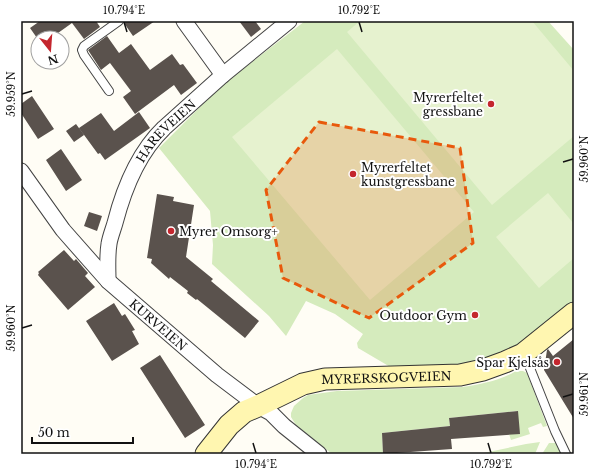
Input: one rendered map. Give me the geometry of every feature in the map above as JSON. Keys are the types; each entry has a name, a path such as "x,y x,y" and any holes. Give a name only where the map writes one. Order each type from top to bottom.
{"street":[{"path":"184,21 223,75"},
{"name":"HAREVEIEN","path":"108,282 109,244 120,202 140,157 155,136 223,75 289,21"},
{"name":"KURVEIEN","path":"21,171 63,230 108,282 217,375 258,406 271,413 284,426 318,454"},
{"name":"MYRERSKOGVEIEN","path":"206,454 229,425 244,412 303,384 325,379 460,375 483,370 523,354 574,312"}],"lane":[{"path":"109,91 82,50 84,46 119,21"},
{"path":"523,354 566,454"}],"highlighted area":[{"path":"319,122 460,148 473,243 369,318 283,278 266,190"}],"green space":[{"path":"305,21 548,21 574,50 574,300 518,347 498,357 448,368 392,368 358,348 357,343 363,334 335,314 306,301 286,336 269,316 212,264 213,245 210,211 159,148 221,86"},
{"name":"Myrerfeltet gressbane","path":"360,21 532,21 574,71 574,136 492,205 347,32"},
{"name":"Myrerfeltet kunstgressbane","path":"337,49 474,212 370,300 232,137"},
{"path":"548,193 574,224 574,258 539,288 496,237"},
{"path":"516,371 523,371 527,373 547,426 543,427 541,423 528,428 530,434 511,440 509,434 517,411 449,418 450,426 382,433 383,454 332,454 296,425 291,417 294,406 308,395 337,391 462,387 490,382"},
{"path":"540,442 535,454 479,454 526,444"},
{"path":"549,443 556,443 562,454 542,454"}],"building":[{"path":"40,21 96,21 100,27 84,39 72,23 62,30 31,30 30,28"},
{"path":"124,21 155,21 133,36"},
{"path":"239,21 255,21 261,29 251,37"},
{"path":"107,36 119,53 131,44 150,70 172,54 180,65 183,64 197,83 181,95 174,85 135,114 123,97 131,91 110,63 101,70 88,50"},
{"path":"32,96 54,129 38,139 21,113 21,104"},
{"path":"139,112 150,128 105,160 100,153 98,154 79,128 101,113 114,131"},
{"path":"76,124 84,135 74,142 66,131"},
{"path":"61,149 82,180 66,191 46,160"},
{"path":"157,194 174,197 173,201 194,205 186,257 213,279 211,281 259,321 245,338 197,299 196,300 187,293 188,291 170,277 169,279 151,263 152,259 147,258"},
{"path":"89,212 102,216 97,231 84,226"},
{"path":"64,250 74,261 76,259 88,273 85,276 95,287 68,310 38,275 38,272"},
{"path":"114,303 122,316 125,314 135,330 132,331 139,344 112,361 86,321"},
{"path":"574,339 574,419 544,370 547,350 548,349 553,356"},
{"path":"160,355 205,425 185,438 140,368"},
{"path":"518,411 520,434 451,439 452,449 383,454 382,433 450,426 449,418"}],"place":[{"name":"Myrerfeltet gressbane","path":"491,104"},
{"name":"Myrerfeltet kunstgressbane","path":"353,174"},
{"name":"Myrer Omsorg+","path":"171,231"},
{"name":"Outdoor Gym","path":"475,315"},
{"name":"Spar Kjelsås","path":"557,362"}]}
